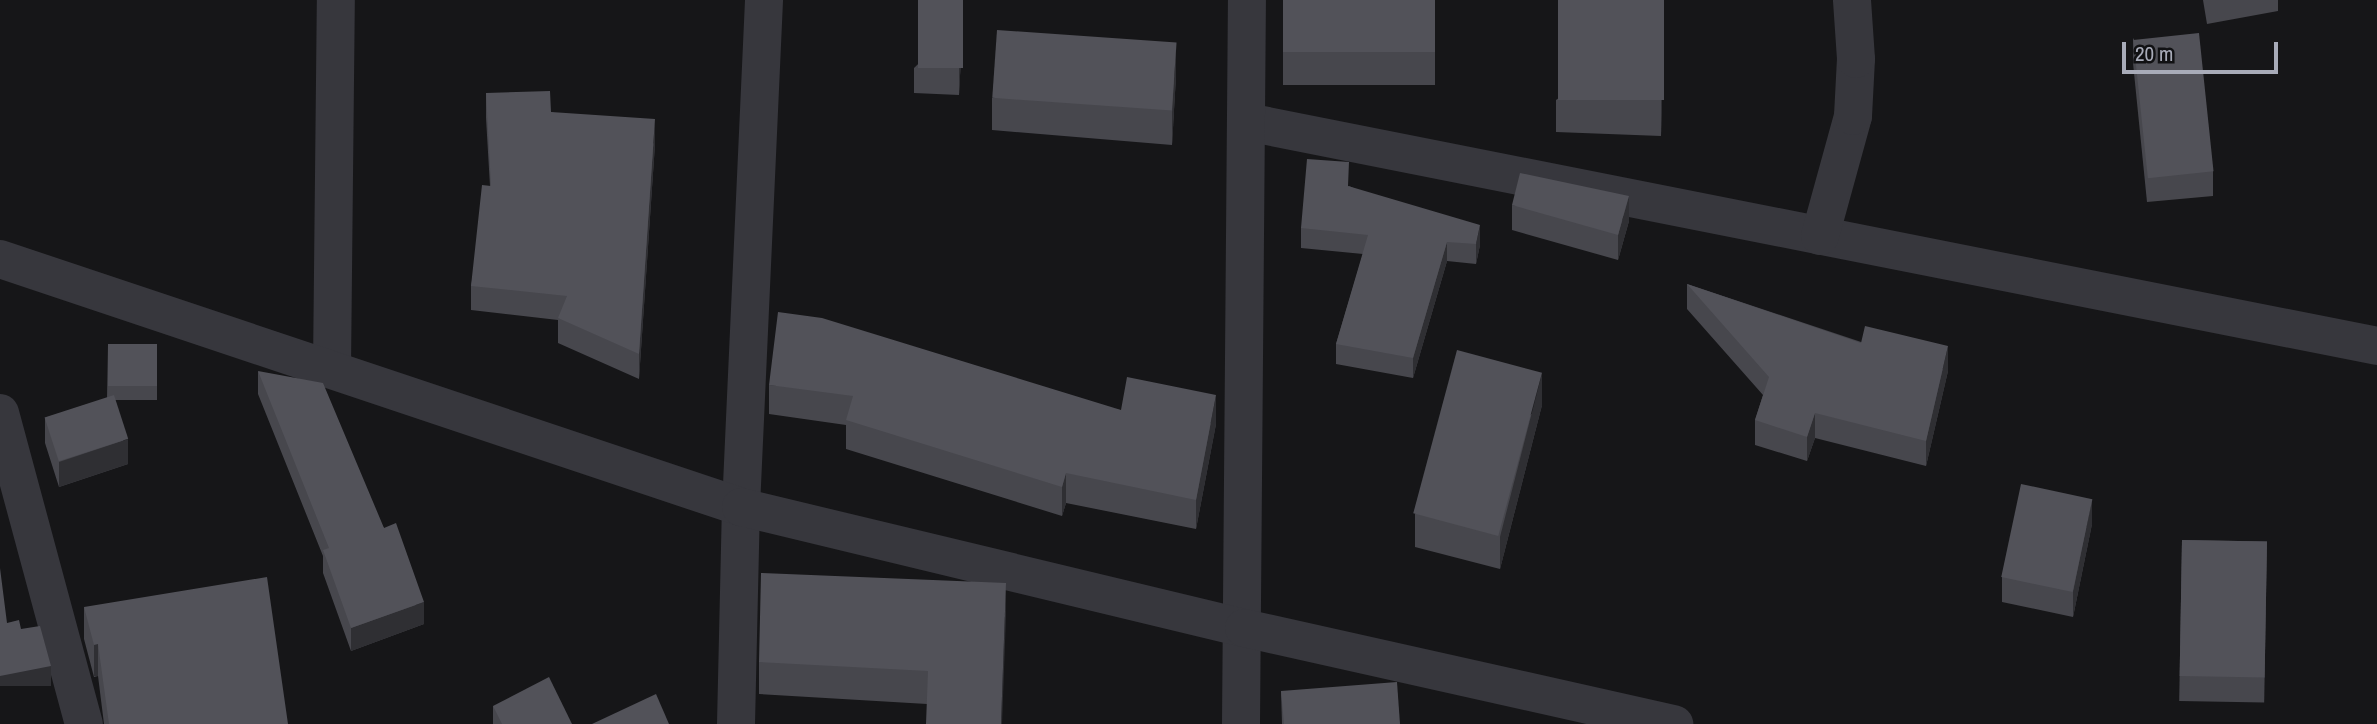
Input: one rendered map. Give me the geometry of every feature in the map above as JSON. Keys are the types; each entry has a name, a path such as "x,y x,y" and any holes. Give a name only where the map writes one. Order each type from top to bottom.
{"street":[{"path":"332,367 336,0"},
{"path":"736,724 741,507 764,0"},
{"path":"1241,724 1244,628 1247,0"},
{"path":"1820,236 1853,116 1856,59 1852,0"},
{"path":"1247,122 2377,346"},
{"path":"0,259 332,367 741,507 1244,628 1674,724"},
{"path":"0,413 84,724"}],"building":[{"path":"918,0 963,0 963,68 918,68"},
{"path":"1283,0 1435,0 1435,52 1283,52"},
{"path":"1558,0 1664,0 1664,100 1558,100"},
{"path":"997,30 1177,43 1172,110 992,98"},
{"path":"2199,33 2214,171 2148,178 2133,40"},
{"path":"550,91 551,112 655,119 639,354 558,318 567,296 471,286 482,185 491,186 486,93"},
{"path":"1307,159 1349,162 1348,186 1480,225 1476,244 1447,242 1413,358 1336,344 1368,235 1301,228"},
{"path":"1520,173 1629,196 1618,235 1512,205"},
{"path":"1687,284 1861,343 1865,326 1948,346 1926,441 1815,413 1807,437 1755,420 1769,377"},
{"path":"778,312 822,318 1121,410 1127,377 1216,395 1196,500 1066,473 1062,487 846,420 853,396 769,385"},
{"path":"108,344 157,344 157,386 108,386"},
{"path":"1457,350 1542,373 1498,536 1413,513"},
{"path":"258,371 323,383 384,528 396,523 424,602 351,628 323,550 329,548"},
{"path":"114,395 128,439 59,461 45,418"},
{"path":"2021,484 2092,499 2073,592 2001,577"},
{"path":"2182,540 2267,541 2265,677 2180,676"},
{"path":"0,568 7,623 19,620 21,629 40,626 51,666 0,676"},
{"path":"761,573 1006,583 1001,724 926,724 928,671 759,662"},
{"path":"267,577 288,724 109,724 98,644 94,645 84,607"},
{"path":"549,677 572,724 502,724 493,706"},
{"path":"1397,682 1400,724 1284,724 1281,691"},
{"path":"656,694 669,724 592,724"}]}
